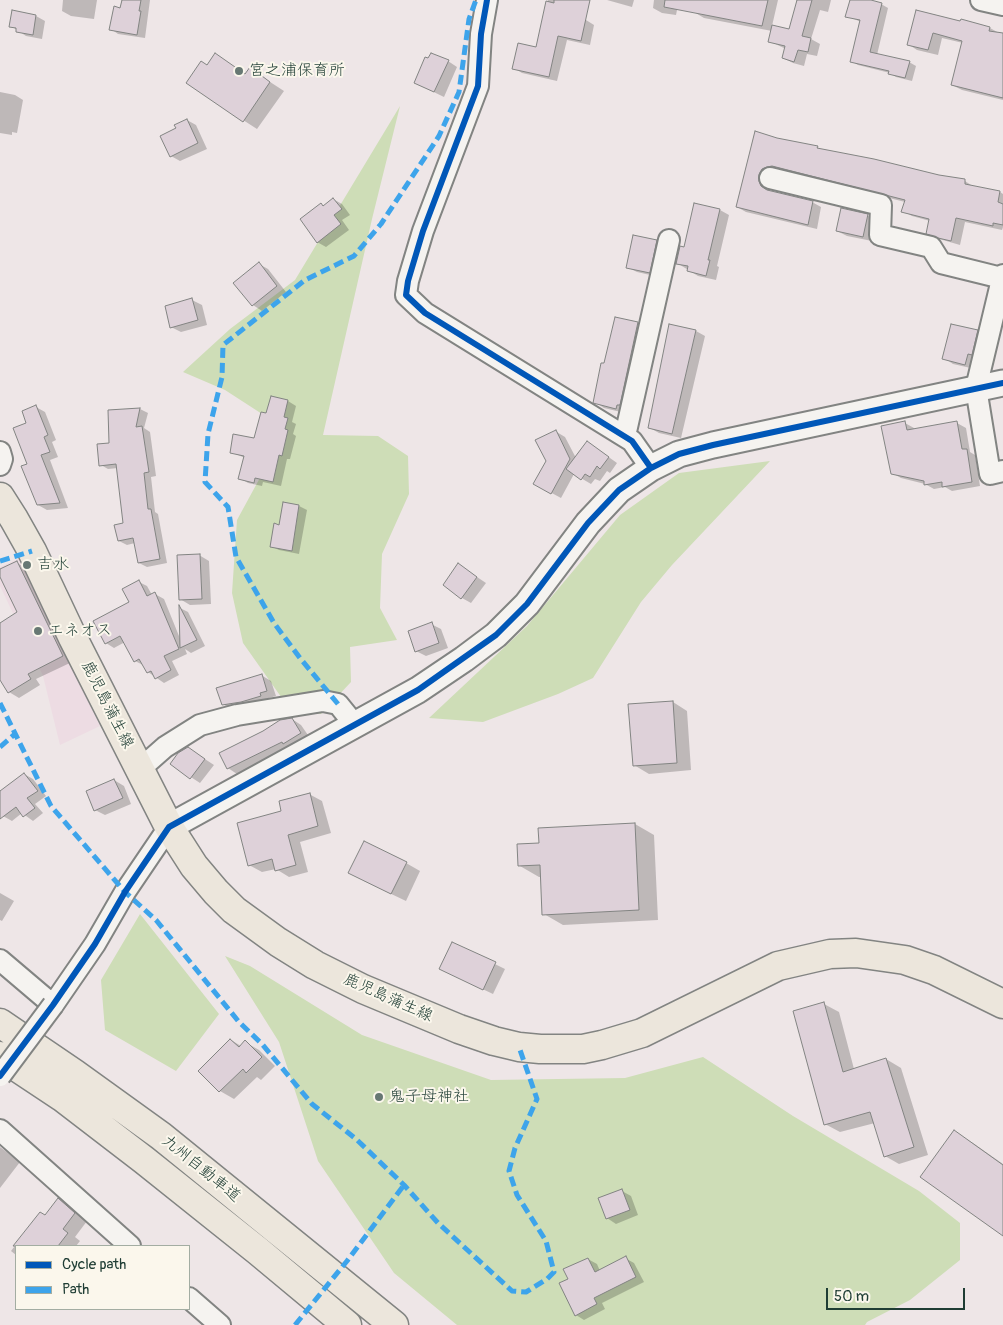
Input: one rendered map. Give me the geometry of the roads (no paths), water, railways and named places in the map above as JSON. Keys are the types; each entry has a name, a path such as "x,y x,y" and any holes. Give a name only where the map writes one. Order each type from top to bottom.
{"main road":[{"name":"鹿児島蒲生線","path":"0,497 32,552 168,828 194,866 234,910 278,942 316,965 363,989 459,1028 519,1047 560,1050 602,1045 642,1033 778,966 830,954 856,953 905,960 934,970 1003,1004"},
{"name":"九州自動車道","path":"0,1023 161,1136 394,1325"},
{"name":"九州自動車道","path":"0,1056 62,1097 144,1160 250,1244 347,1325"}],"street":[{"path":"487,0 481,34 478,86 423,231 408,281 406,295 425,313 632,441 651,468"},
{"path":"981,0 1003,5"},
{"path":"770,178 881,205 880,235 931,247 941,263 1003,277 976,388 990,474 1003,471"},
{"path":"624,436 669,240"},
{"path":"0,1076 53,1005 95,944 125,892 168,828 418,690 496,635 527,604 588,522 619,490 651,468 679,454 713,444 1003,383"},
{"path":"0,452 2,460 0,465"},
{"path":"140,769 165,747 200,725 237,715 323,700 338,704 355,725"},
{"path":"0,960 53,1005"},
{"path":"0,1130 129,1245"},
{"path":"190,1299 220,1325"}],"place":[{"name":"宮之浦保育所","path":"239,71"},
{"name":"吉水","path":"27,565"},
{"name":"エネオス","path":"38,631"},
{"name":"鬼子母神社","path":"379,1097"}]}
